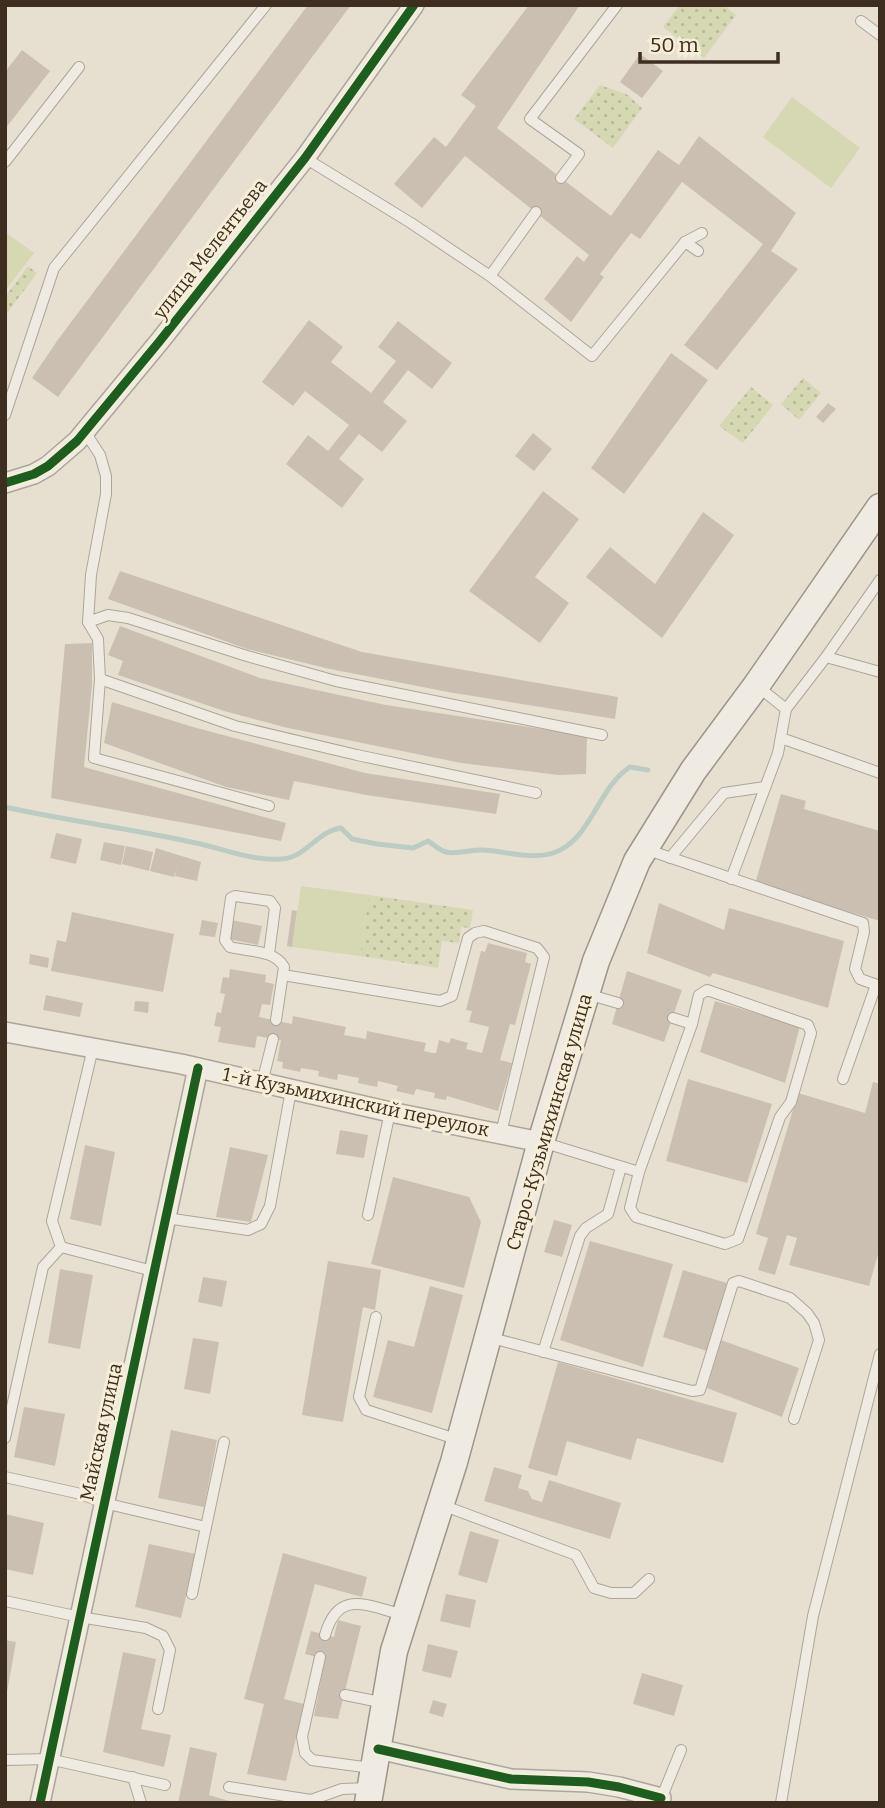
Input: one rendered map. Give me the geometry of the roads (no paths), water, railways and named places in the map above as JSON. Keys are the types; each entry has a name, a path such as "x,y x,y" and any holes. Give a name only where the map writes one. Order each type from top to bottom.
{"main road":[{"name":"Старо-Кузьмихинская улица","path":"373,1777 394,1651 460,1441 541,1142 600,952 637,861 693,771 756,686 880,507"}],"street":[{"name":"улица Мелентьева","path":"5,483 34,474 48,466 85,432 305,158 414,5"},
{"name":"1-й Кузьмихинский переулок","path":"5,1032 198,1068 390,1112 541,1142"},
{"name":"Майская улица","path":"40,1803 152,1271 198,1068"},
{"path":"373,1777 552,1779 599,1784 660,1800"}],"lane":[{"path":"5,415 8,393 54,268 266,5"},
{"path":"561,178 579,153 530,119 617,5"},
{"path":"861,21 880,35"},
{"path":"5,162 79,67"},
{"path":"305,158 411,223 490,276 592,356 685,242 702,233"},
{"path":"490,276 536,212"},
{"path":"685,242 698,251"},
{"path":"85,432 100,455 106,476 106,494 91,575 88,622 98,639 100,679 94,758 270,806"},
{"path":"731,879 778,753 786,709 880,580"},
{"path":"88,622 108,615 128,618 336,681 602,736"},
{"path":"826,657 880,672"},
{"path":"100,679 234,726 536,793"},
{"path":"756,686 786,709"},
{"path":"781,738 880,773"},
{"path":"670,858 724,793 765,787"},
{"path":"645,849 863,923 864,933 855,969 860,979 878,985 843,1079"},
{"path":"268,954 275,908 270,901 235,895 231,898 225,940 230,947 268,954 280,960 284,967 276,1020"},
{"path":"283,975 440,1001 452,996 468,939 475,933 484,931 537,948 544,957 501,1133"},
{"path":"707,990 808,1025 811,1033 791,1102 780,1117 738,1239 725,1244 636,1217 630,1208 639,1172 692,1024 699,995 707,990"},
{"path":"586,994 618,1003"},
{"path":"673,1018 692,1024"},
{"path":"262,1083 273,1039"},
{"path":"61,1247 52,1221 93,1048"},
{"path":"166,1218 248,1230 261,1224 270,1206 291,1090"},
{"path":"368,1215 390,1112"},
{"path":"541,1142 639,1172"},
{"path":"543,1352 580,1236 586,1228 608,1213 621,1167"},
{"path":"61,1247 152,1271"},
{"path":"5,1438 43,1267 61,1247"},
{"path":"488,1337 692,1391 700,1390 733,1283 739,1281 790,1298 814,1323 819,1340 794,1419"},
{"path":"376,1317 359,1397 366,1410 460,1441"},
{"path":"781,1803 813,1616 880,1354"},
{"path":"192,1594 224,1442"},
{"path":"5,1477 206,1527"},
{"path":"441,1505 576,1555 594,1588 611,1593 634,1593 649,1579"},
{"path":"5,1601 146,1628 163,1636 170,1650 158,1709"},
{"path":"325,1634 329,1620 343,1605 354,1604 405,1615"},
{"path":"320,1657 316,1689 302,1737 305,1753 312,1760 373,1777"},
{"path":"345,1695 386,1703"},
{"path":"660,1800 681,1750"},
{"path":"6,1760 49,1759 165,1784"},
{"path":"133,1777 141,1803"},
{"path":"229,1787 310,1801 373,1777"}],"waterway":[{"path":"5,807 172,838 259,858 290,858 325,834 341,828 352,839 377,844 413,848 428,841 450,853 483,850 536,856 553,853 577,837 610,787 630,767 648,770"}]}
